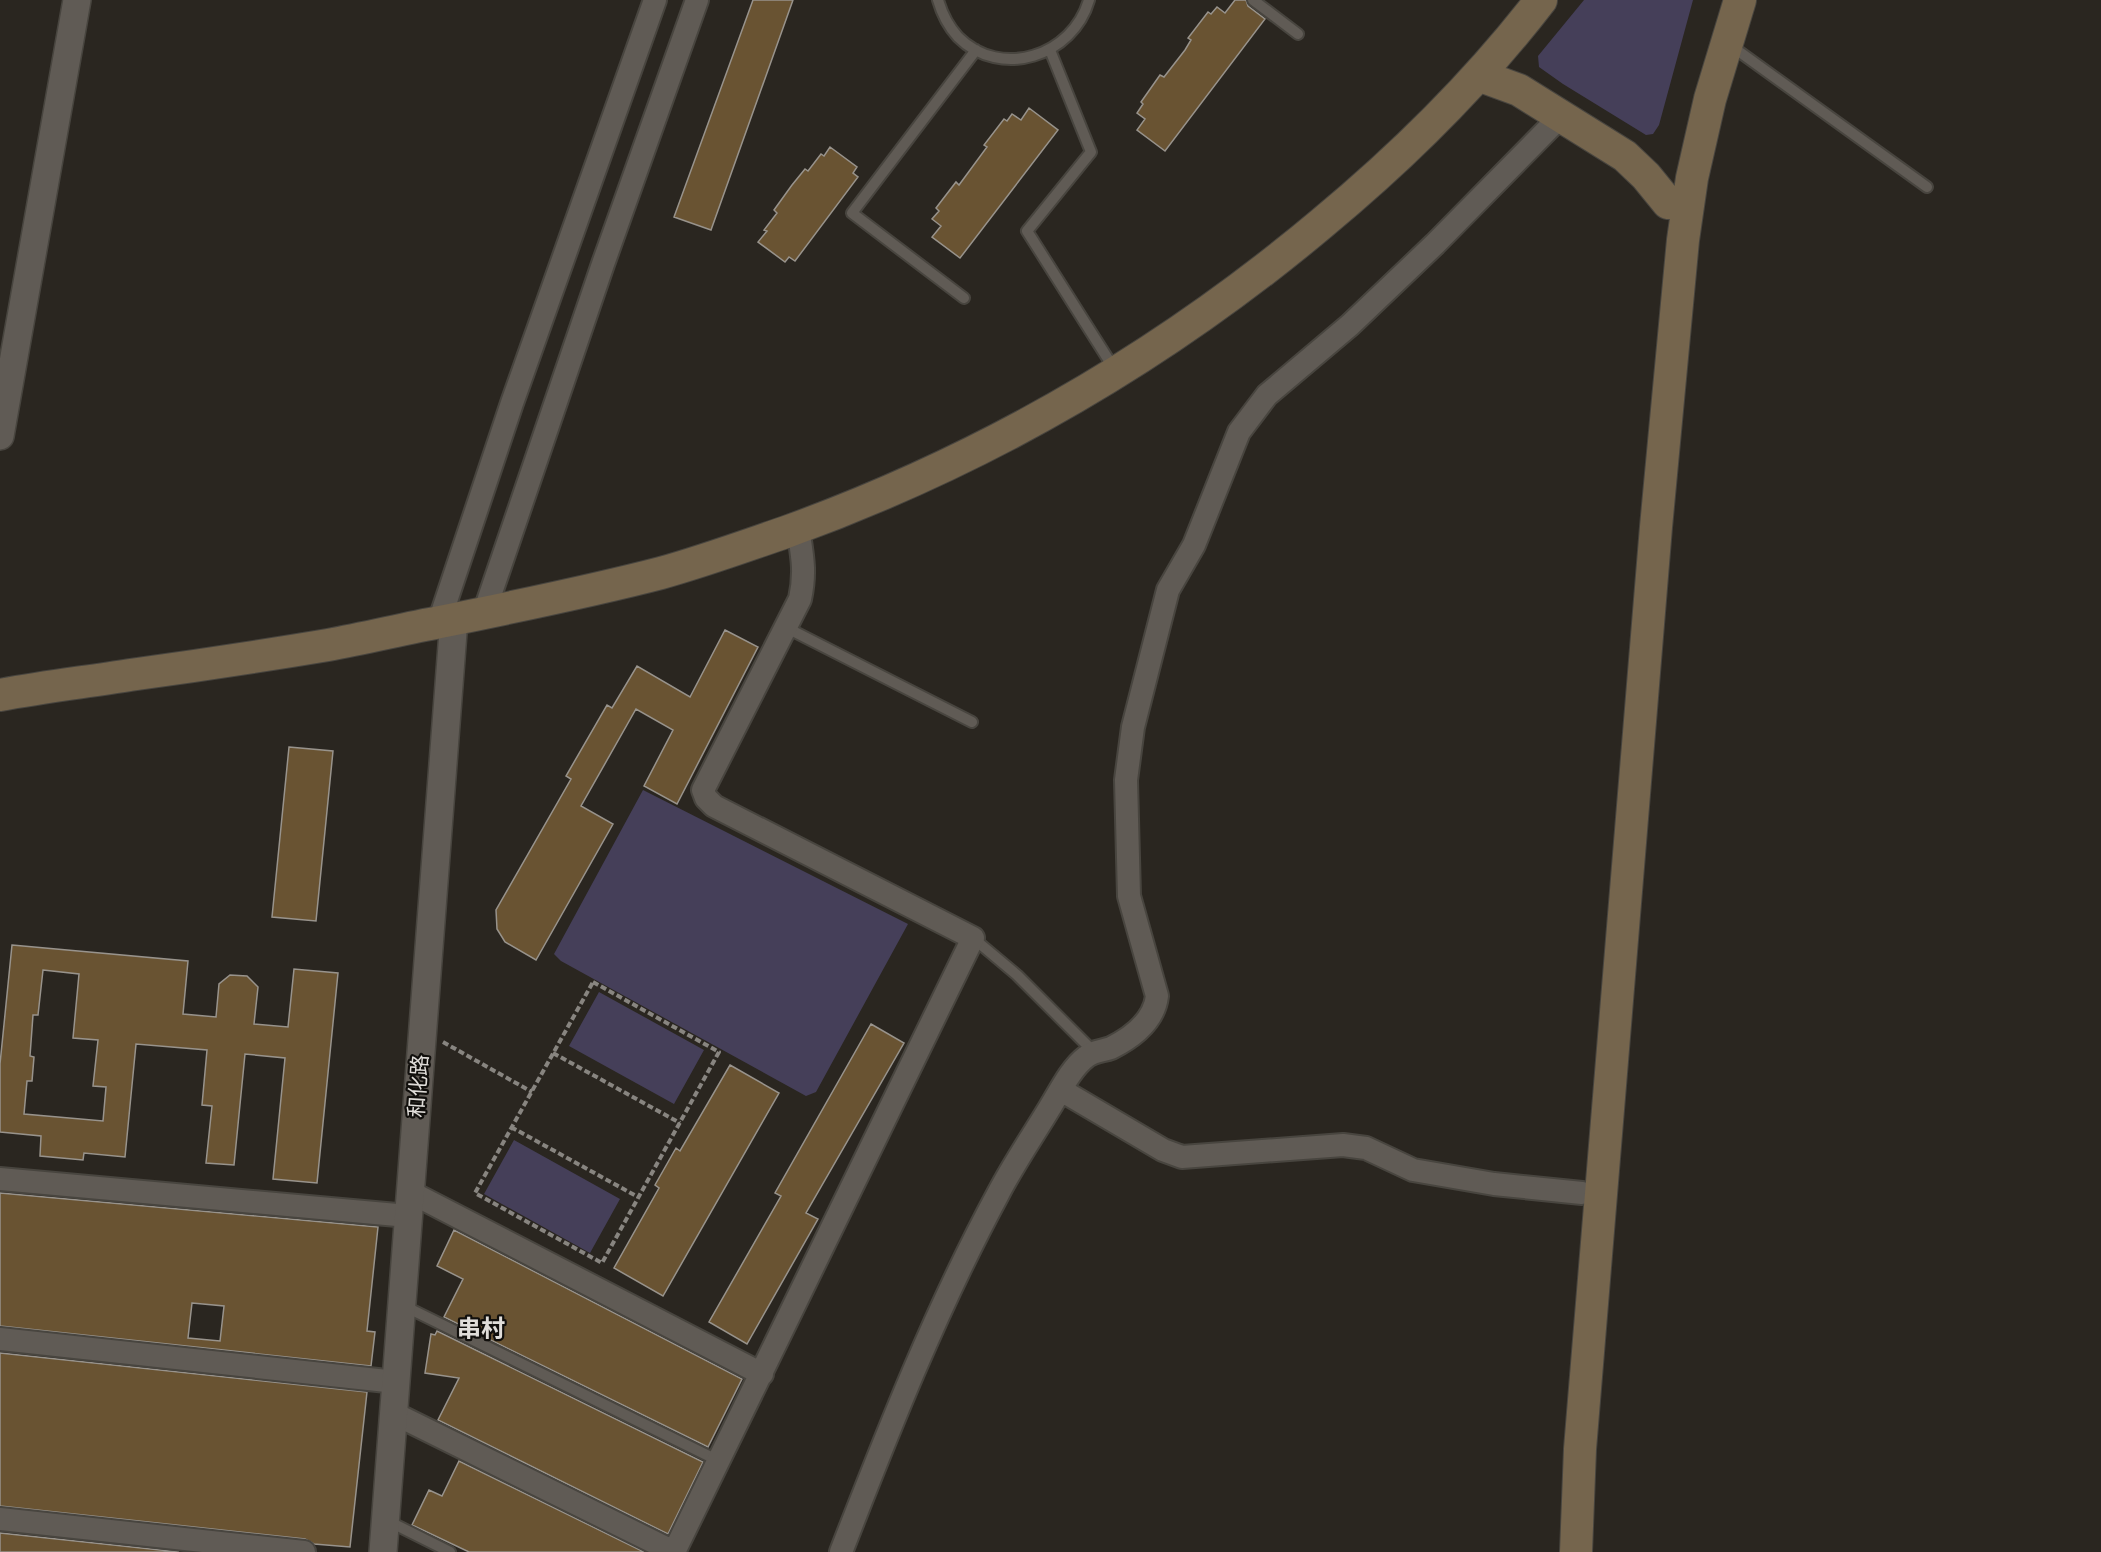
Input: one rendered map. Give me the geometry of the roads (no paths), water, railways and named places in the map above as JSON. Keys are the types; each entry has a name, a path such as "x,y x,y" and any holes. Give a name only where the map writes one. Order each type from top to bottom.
{"main road":[{"path":"0,695 333,644 556,598 660,573 718,556 877,498 979,449 1076,398 1211,311 1286,254 1367,185 1432,124 1479,75 1541,0"},
{"path":"1556,1552 1560,1448 1635,537 1663,237 1672,174 1690,94 1719,0"},
{"path":"1576,1552 1580,1449 1656,527 1683,240 1692,178 1710,99 1740,0"},
{"path":"1479,75 1519,90 1625,156 1646,176 1668,203"}],"street":[{"path":"0,436 77,0"},
{"path":"446,621 520,381 655,0"},
{"path":"484,613 603,264 697,0"},
{"path":"841,1552 922,1351 999,1191 1061,1090 1085,1057 1110,1048 1139,1031 1151,1015 1156,1003 1157,996 1129,896 1126,780 1133,727 1168,590 1194,545 1239,432 1267,394 1350,325 1435,244 1561,116"},
{"path":"393,1413 674,1552 973,938 714,806 706,798 703,790 800,599 804,565 798,528"},
{"name":"和化路","path":"383,1552 422,1030 446,621"},
{"path":"1061,1090 1163,1150 1182,1157 1343,1145 1366,1148 1413,1170 1494,1184 1582,1193"},
{"path":"0,1179 409,1204 762,1374"},
{"path":"0,1339 396,1382"},
{"path":"0,1520 304,1552"}],"lane":[{"path":"938,0 950,26 958,37 976,50 1009,59 1023,59 1050,50 1072,32 1080,21 1089,0"},
{"path":"1252,0 1299,34"},
{"path":"1726,43 1927,187"},
{"path":"964,298 852,213 976,50"},
{"path":"1050,50 1091,152 1028,231 1117,373"},
{"path":"785,627 972,722"},
{"path":"973,938 1017,975 1095,1052"},
{"path":"402,1305 719,1461"},
{"path":"385,1520 450,1552"}],"district":[{"name":"串村","path":"481,1328"}]}
